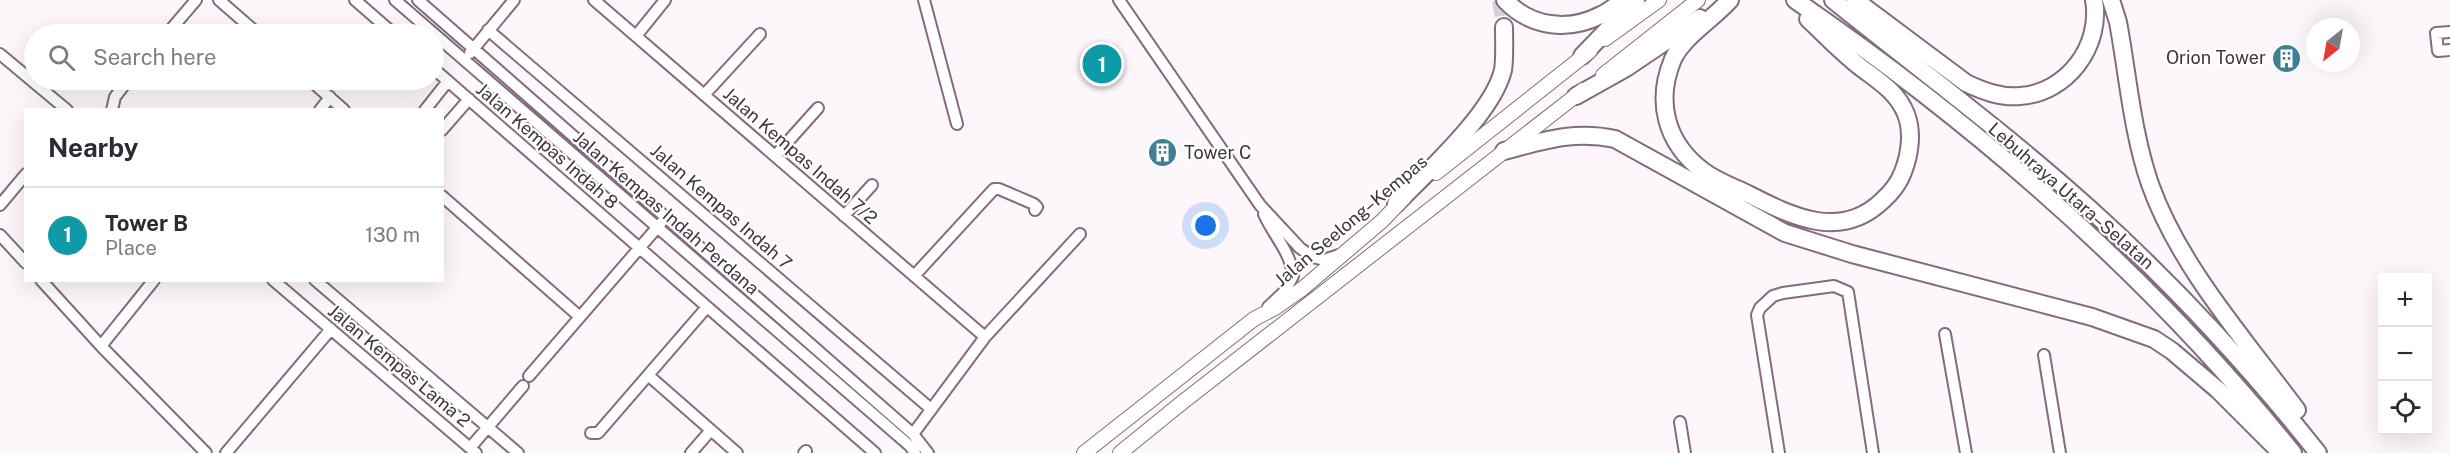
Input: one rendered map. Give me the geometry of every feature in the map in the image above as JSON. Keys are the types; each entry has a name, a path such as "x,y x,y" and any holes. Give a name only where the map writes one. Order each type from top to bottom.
{"highway":[{"path":"1504,0 1513,9 1534,20 1554,26 1572,24 1600,16 1625,0"},
{"path":"1582,57 1636,0"},
{"path":"1576,96 1626,68 1729,0"},
{"path":"1729,0 1675,56 1663,94 1664,115 1672,138 1685,156 1705,173 1780,210 1803,219 1831,223 1853,219 1874,209 1890,193 1902,175 1908,159 1910,143 1906,114 1897,98 1881,81 1859,66 1789,0"},
{"name":"Lebuhraya Utara–Selatan","path":"1795,0 1871,52 2010,165 2096,240 2181,324 2242,390 2293,453"},
{"name":"Lebuhraya Utara–Selatan","path":"1833,0 2091,210 2229,348 2318,453"},
{"path":"1855,0 1966,83 1983,92 2021,96 2052,86 2068,76 2082,59 2090,43 2094,25 2094,0"},
{"path":"2111,0 2118,22 2143,159 2161,210 2206,288 2320,441 2326,453"},
{"path":"1396,204 1470,126 1494,93 1503,69 1504,27"},
{"path":"1504,151 1578,134 1594,134 1615,139 1785,233 1852,254 2092,318 2154,339 2218,390 2281,453"}],"main road":[{"name":"Jalan Seelong–Kempas","path":"1084,453 1254,319 1275,308 1302,289 1382,221 1396,204 1582,57 1659,0"},
{"name":"Jalan Seelong–Kempas","path":"1120,453 1698,0"},
{"path":"1135,453 1179,405"}],"street":[{"path":"176,24 196,0"},
{"path":"219,0 247,24"},
{"path":"355,0 383,24"},
{"name":"Jalan Kempas Indah Perdana","path":"395,0 423,24"},
{"name":"Jalan Kempas Indah Perdana","path":"418,0 913,434 928,453"},
{"path":"464,60 514,0"},
{"name":"Jalan Kempas Indah 7/2","path":"594,0 985,338"},
{"path":"636,36 665,0"},
{"path":"924,0 957,124"},
{"path":"1119,0 1260,205 1296,244 1313,257 1329,260 1348,250"},
{"name":"Jalan Kempas Indah 7","path":"488,30 931,409"},
{"path":"2450,32 2436,33 2438,51 2450,50"},
{"path":"704,95 760,34"},
{"name":"Jalan Kempas Indah Perdana","path":"444,43 910,451"},
{"path":"0,54 24,74"},
{"name":"Jalan Kempas Indah 8","path":"444,78 875,453"},
{"path":"444,86 448,81"},
{"path":"43,90 65,108"},
{"path":"112,108 120,90"},
{"path":"322,90 342,108"},
{"path":"427,108 441,90"},
{"path":"322,108 330,97"},
{"path":"444,128 469,99"},
{"path":"775,156 818,108"},
{"path":"0,205 24,176"},
{"path":"844,216 872,185"},
{"path":"914,276 994,189 1034,204 1037,207 1035,210"},
{"path":"444,198 580,317"},
{"path":"1254,319 1284,292 1293,276 1289,255 1270,228 1260,205"},
{"path":"529,376 667,216"},
{"path":"913,434 985,338 1080,234"},
{"path":"0,236 24,261"},
{"path":"43,282 101,346 206,453"},
{"path":"101,346 152,282"},
{"name":"Jalan Kempas Lama 2","path":"275,282 473,451"},
{"path":"317,282 518,453"},
{"path":"1779,453 1757,315 1760,308 1773,296 1834,285 1848,292 1873,453"},
{"path":"591,434 597,433 707,307"},
{"path":"226,453 331,329"},
{"path":"1945,334 1966,453"},
{"path":"2044,355 2060,453"},
{"path":"648,375 737,453"},
{"path":"473,451 488,428 523,386"},
{"path":"1680,422 1685,453"},
{"path":"691,453 711,430"}],"tunnel":[{"path":"1500,0 1504,27"}],"place":[{"name":"Orion Tower","path":"2287,58"},
{"name":"Tower B","path":"1102,64"},
{"name":"Tower C","path":"1163,153"}]}
